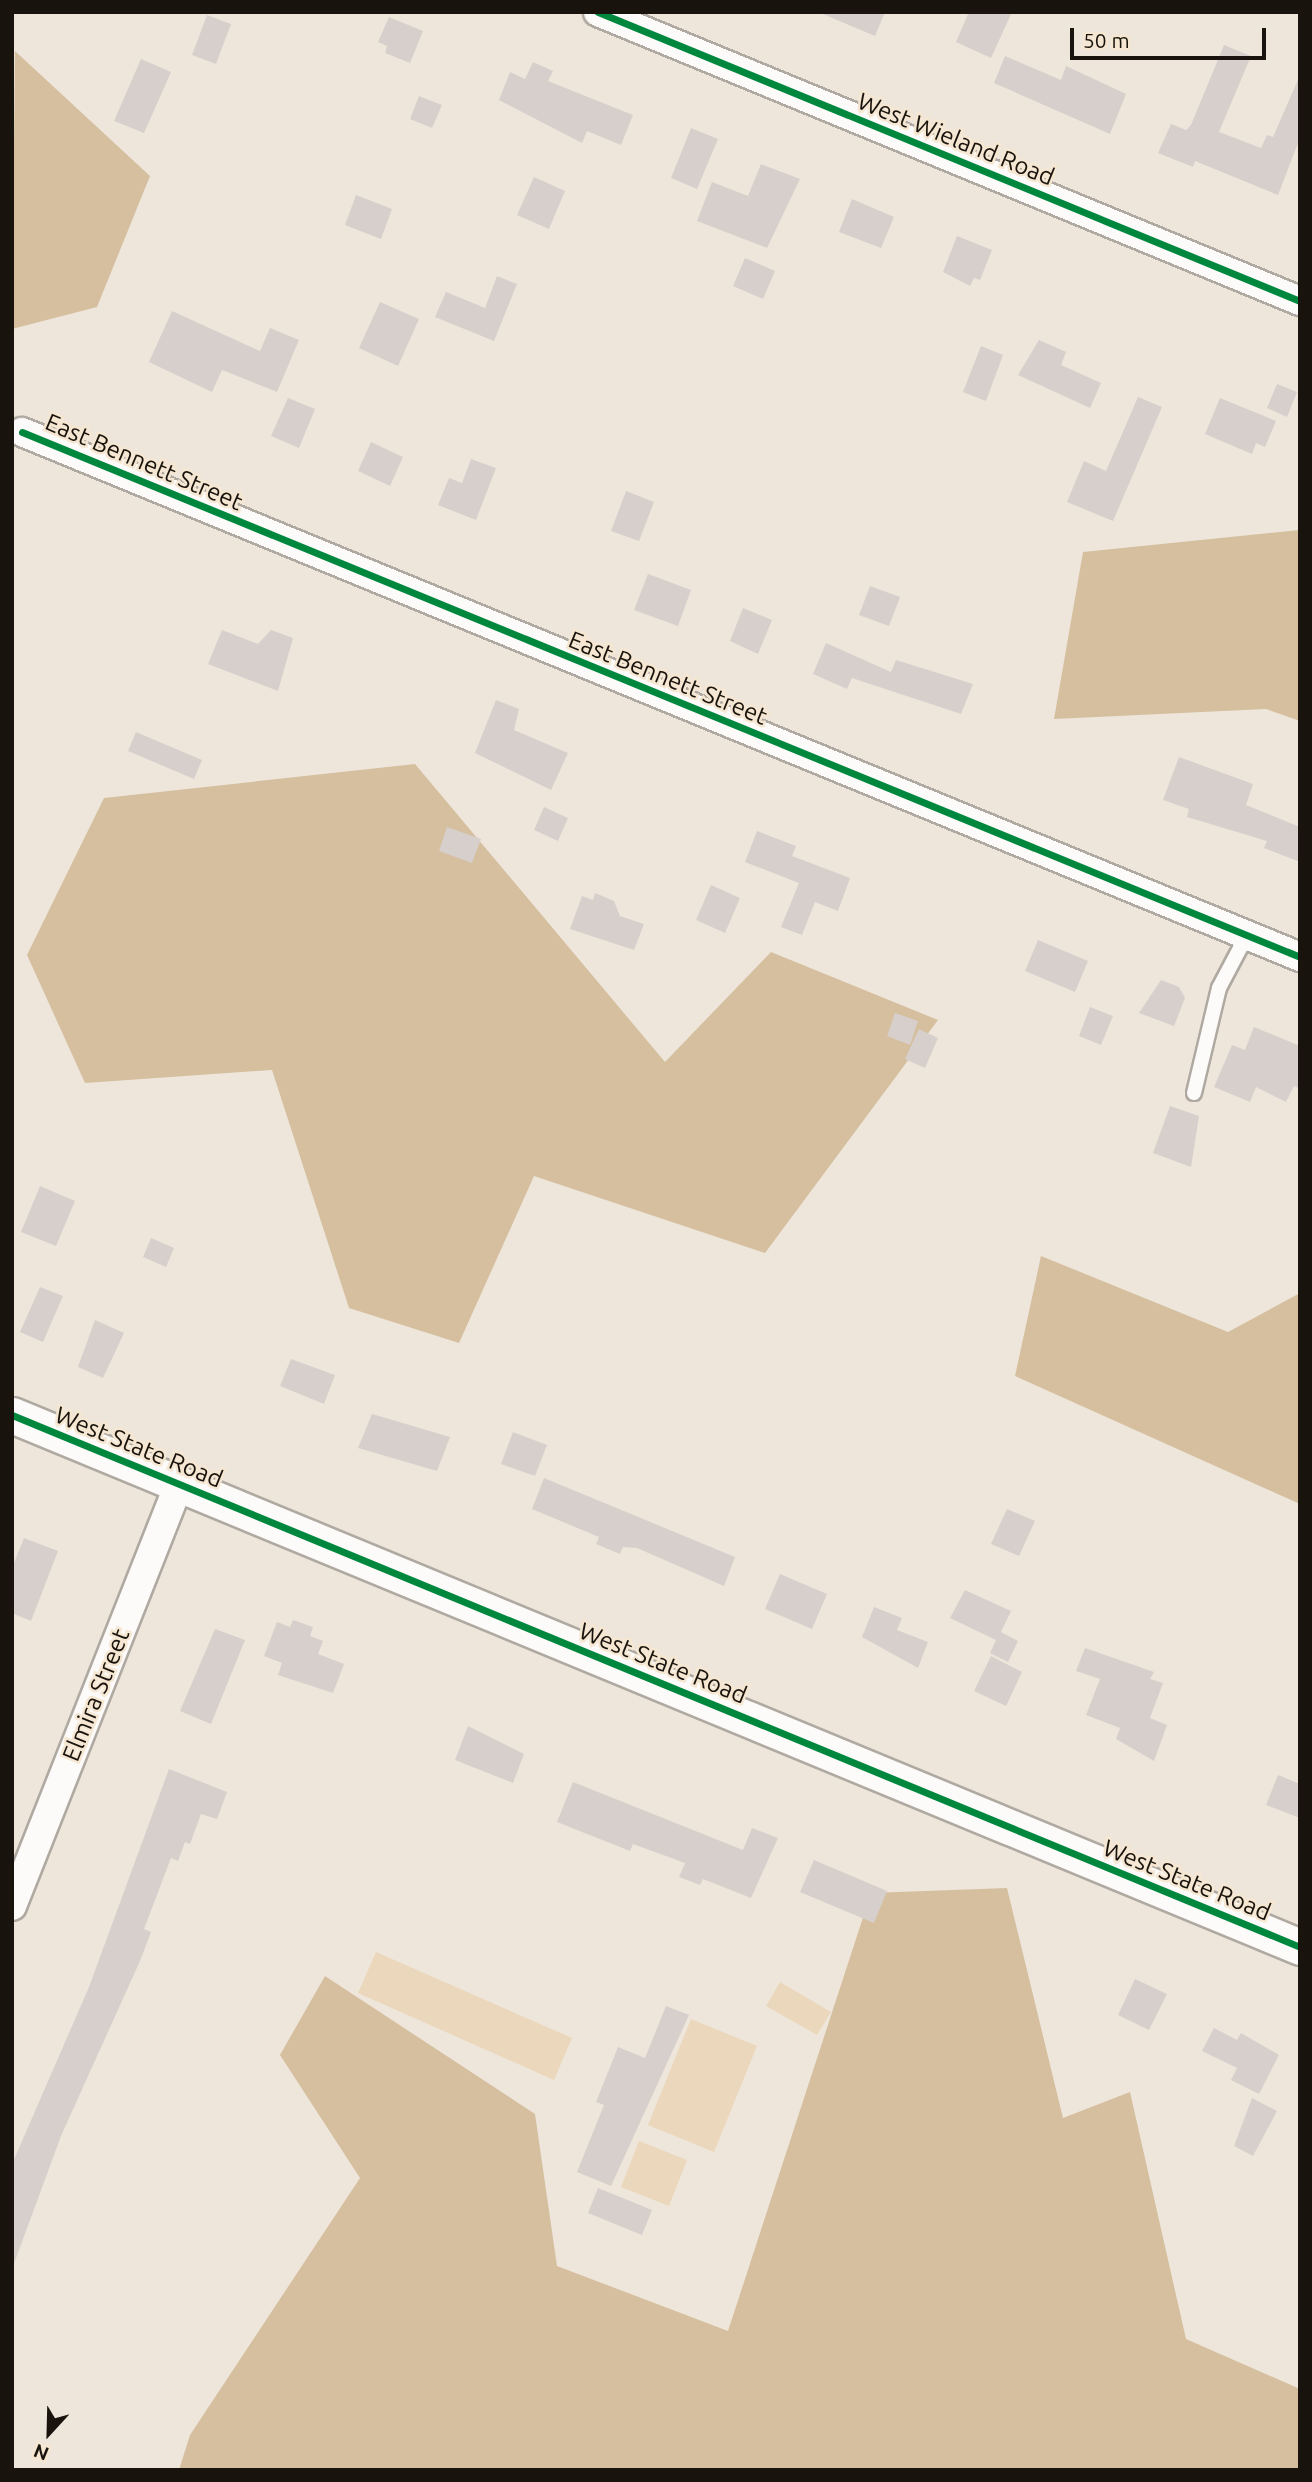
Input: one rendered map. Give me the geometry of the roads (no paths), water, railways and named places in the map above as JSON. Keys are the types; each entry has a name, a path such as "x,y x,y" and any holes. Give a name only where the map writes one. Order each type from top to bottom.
{"street":[{"name":"West Wieland Road","path":"598,12 1300,301"},
{"name":"East Bennett Street","path":"22,432 1300,957"},
{"name":"West State Road","path":"12,1415 1300,1947"},
{"name":"Elmira Street","path":"12,1906 179,1484"}],"lane":[{"path":"1194,1093 1219,988 1247,935"}]}
